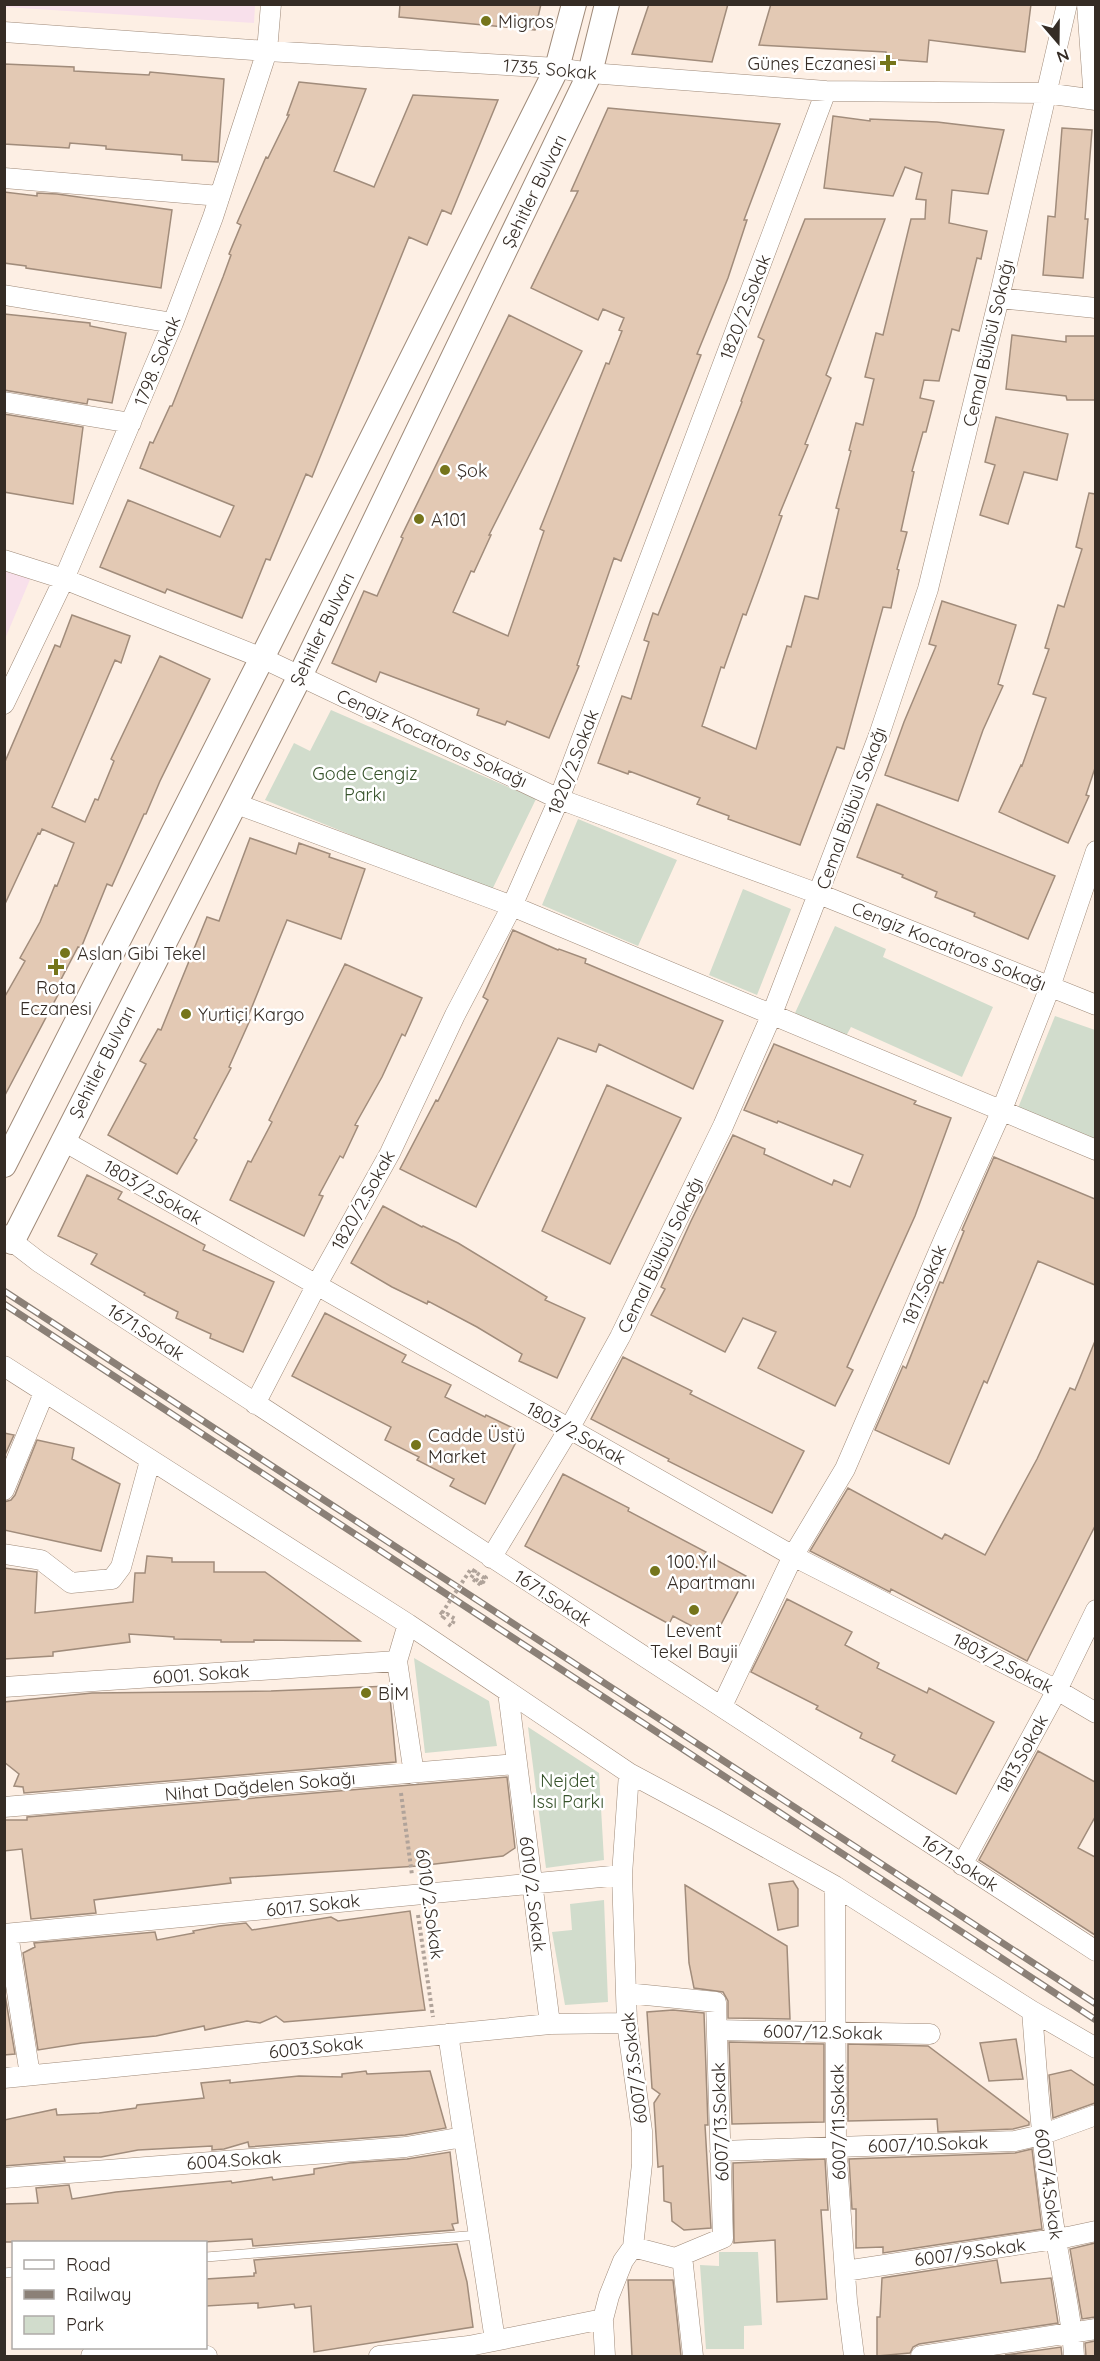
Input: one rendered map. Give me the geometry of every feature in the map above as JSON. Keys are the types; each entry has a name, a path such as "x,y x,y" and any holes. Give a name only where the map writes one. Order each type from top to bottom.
{"street":[{"name":"1798. Sokak","path":"4,704 64,579 173,323 220,196 267,51 271,4"},
{"name":"Şehitler Bulvarı","path":"4,1165 262,658 557,68 574,4"},
{"name":"Şehitler Bulvarı","path":"8,1239 62,1140 300,676 590,74 607,4"},
{"name":"Cemal Bülbül Sokağı","path":"491,1558 569,1429 630,1316 723,1126 772,1014 879,735 928,589 999,298 1067,4"},
{"path":"1087,4 1095,100"},
{"name":"1735. Sokak","path":"4,32 267,51 557,68 590,74 826,91 1045,93 1095,100"},
{"name":"1820/2.Sokak","path":"255,1404 316,1286 390,1153 455,1015 512,906 559,799 826,91"},
{"path":"4,178 220,196"},
{"path":"4,294 173,323"},
{"path":"999,298 1095,308"},
{"path":"4,402 131,423"},
{"name":"Cengiz Kocatoros Sokağı","path":"4,560 64,579 262,658 559,799 819,894 1095,1005"},
{"path":"4,679 39,602 64,579"},
{"path":"234,803 512,906 1095,1150"},
{"name":"1817.Sokak","path":"722,1706 793,1556 845,1469 1001,1112 1050,987 1095,851"},
{"name":"1803/2.Sokak","path":"62,1140 793,1556 1057,1690 1095,1713"},
{"name":"1671.Sokak","path":"8,1239 39,1262 255,1404 722,1706 1095,1952"},
{"path":"4,1366 408,1624 629,1773 835,1887 1095,2048"},
{"path":"4,1490 44,1393"},
{"path":"4,1554 40,1560 71,1583 112,1579 121,1567 150,1461"},
{"name":"1813.Sokak","path":"962,1865 1057,1690 1095,1610"},
{"path":"406,1775 397,1661 408,1624"},
{"name":"6001. Sokak","path":"4,1687 397,1661"},
{"name":"6010/2. Sokak","path":"508,1692 550,2024"},
{"name":"Nihat Dağdelen Sokağı","path":"4,1807 516,1764"},
{"name":"6007/3.Sokak","path":"605,2356 603,2319 609,2296 623,2261 633,2247 642,2164 642,2131 627,2023 622,1875 629,1773"},
{"name":"6017. Sokak","path":"6,1934 622,1875"},
{"name":"6007/11.Sokak","path":"835,1887 836,2147 854,2356"},
{"path":"6,1934 30,2075"},
{"name":"6007/13.Sokak","path":"626,1993 716,2002 723,2238 682,2256"},
{"name":"6007/4.Sokak","path":"1032,2011 1041,2135 1056,2239 1073,2332 1074,2356"},
{"name":"6003.Sokak","path":"4,2078 550,2024 627,2023"},
{"name":"6007/12.Sokak","path":"717,2030 930,2034"},
{"path":"442,2035 464,2137 495,2340"},
{"name":"6007/10.Sokak","path":"720,2151 1015,2141 1041,2135 1095,2115"},
{"name":"6004.Sokak","path":"4,2178 406,2147 464,2137"},
{"name":"6007/9.Sokak","path":"845,2271 1095,2231"},
{"path":"633,2247 675,2258 682,2256 693,2356"},
{"path":"379,2356 469,2346 603,2319"},
{"path":"921,2356 1095,2329"},
{"path":"91,2356 189,2351 207,2356"}],"lane":[{"path":"207,2257 479,2235"}],"path":[{"path":"441,1612 471,1569 477,1574 484,1578 481,1583 474,1577 477,1571 486,1578 481,1585 471,1578"},
{"path":"441,1612 444,1615 442,1619 451,1626 455,1619 447,1614 443,1619 450,1623 452,1620 447,1616 441,1612"},
{"name":"6010/2.Sokak","path":"406,1775 415,1895 442,2035"}],"shaded area":[{"path":"4,5 255,5 254,23 5,7"},
{"path":"5,569 31,577 5,639"}],"green space":[{"name":"Gode Cengiz Parkı","path":"331,710 536,799 491,892 265,800 294,743 310,751"},
{"path":"578,819 677,860 638,946 542,905"},
{"path":"743,889 791,909 757,995 709,975"},
{"path":"835,926 886,949 883,957 993,1007 962,1077 851,1027 846,1036 795,1013"},
{"path":"1055,1016 1095,1030 1095,1140 1018,1108"},
{"path":"414,1658 489,1701 497,1746 425,1753"},
{"name":"Nejdet Issı Parkı","path":"528,1727 599,1773 604,1860 546,1868"},
{"path":"604,1900 608,2002 565,2005 552,1932 572,1930 570,1904"},
{"path":"719,2252 758,2252 762,2325 744,2326 744,2349 706,2349 700,2265 719,2266"}],"building":[{"name":"Migros","path":"400,4 541,4 535,30 399,17"},
{"path":"649,4 728,4 712,62 632,54"},
{"path":"771,4 1031,4 1025,52 929,40 927,62 886,59 886,52 759,45"},
{"path":"4,64 74,67 74,71 149,75 150,72 224,79 218,162 182,160 182,155 106,149 106,146 70,143 69,148 4,144"},
{"path":"299,82 366,89 334,171 374,187 413,95 498,100 451,214 442,210 427,245 409,237 312,477 306,474 270,560 266,559 242,618 167,589 165,593 100,567 128,500 220,537 234,506 140,468 150,442 153,443 172,406 231,255 229,254 241,225 237,223 266,157 268,158 289,115 287,115"},
{"path":"608,108 780,124 744,220 747,220 728,278 697,354 701,355 621,561 614,558 577,665 579,666 549,738 507,721 505,725 477,715 479,709 380,672 376,682 332,663 364,591 377,596 403,538 401,537 509,315 582,351 489,535 491,535 474,572 471,571 453,612 508,636 544,531 540,529 606,363 609,364 622,331 619,330 624,318 603,309 598,320 531,288 578,191 571,191"},
{"path":"833,116 870,121 870,119 937,122 1004,130 988,194 952,190 949,223 987,231 981,259 977,258 959,331 952,329 939,381 924,380 920,398 934,401 912,471 914,472 901,531 907,532 897,569 899,570 891,608 883,607 844,749 837,747 800,845 728,819 729,816 697,804 700,798 629,771 628,774 598,763 622,696 631,699 649,642 644,640 653,613 658,615 742,402 764,340 758,337 805,219 885,219 826,375 831,378 805,444 808,445 779,515 782,516 746,615 743,614 724,668 721,667 702,726 756,749 787,646 791,647 805,596 818,599 839,509 836,508 851,451 849,450 856,423 863,425 874,379 865,377 876,333 883,335 911,219 925,219 926,200 916,199 922,173 905,167 893,196 824,188"},
{"path":"1062,128 1092,130 1083,278 1043,275 1048,216 1055,217"},
{"path":"4,192 37,196 37,193 57,194 172,210 161,288 4,263"},
{"path":"4,314 90,323 90,326 126,333 112,403 88,399 87,404 4,390"},
{"path":"1012,335 1066,342 1066,336 1095,336 1095,400 1067,400 1066,396 1006,389"},
{"path":"4,414 83,427 73,504 4,492"},
{"path":"996,417 1068,434 1057,480 1024,472 1008,524 980,515 995,465 985,462"},
{"path":"1089,493 1095,494 1095,768 1086,795 1089,796 1068,843 999,812 1022,766 1046,698 1033,694 1049,649 1045,648 1058,605 1064,607 1082,549 1076,547"},
{"path":"942,601 1016,625 998,684 1003,686 983,730 958,801 885,775 904,722 936,646 929,644"},
{"path":"72,615 130,636 121,663 115,660 52,807 85,822 95,799 98,800 114,761 111,759 160,656 210,679 144,814 112,886 107,884 81,948 78,947 56,989 60,991 4,1097 4,998 25,961 20,958 40,922 55,885 57,886 74,843 42,829 40,834 38,833 4,906 4,764 55,645 60,647"},
{"path":"877,804 1055,876 1028,939 974,916 975,913 935,897 937,892 902,877 903,875 857,857"},
{"path":"250,838 296,854 299,843 330,854 329,857 365,869 341,939 287,920 247,1019 250,1020 229,1067 231,1068 194,1138 197,1140 177,1174 108,1135 146,1064 140,1061 158,1029 161,1030 207,917 219,921"},
{"path":"513,930 558,950 586,959 585,963 723,1021 693,1089 599,1044 596,1052 558,1038 476,1207 400,1169 436,1100 438,1101 488,1000 483,997"},
{"path":"345,964 422,998 405,1036 402,1034 382,1077 355,1125 358,1126 343,1158 340,1156 319,1195 323,1196 304,1236 230,1200 248,1161 251,1162 272,1122 269,1120"},
{"path":"774,1044 916,1101 914,1104 951,1118 915,1216 847,1367 853,1370 835,1406 758,1368 776,1332 743,1318 725,1352 651,1315 665,1289 661,1287 691,1221 733,1135 765,1149 764,1154 832,1185 834,1180 850,1187 863,1155 744,1110"},
{"path":"607,1085 681,1118 610,1264 542,1231"},
{"path":"994,1157 1095,1199 1095,1285 1038,1261 987,1383 984,1381 949,1464 875,1430 903,1366 906,1368"},
{"path":"87,1175 122,1192 118,1199 205,1245 203,1250 274,1282 243,1352 210,1338 211,1334 176,1318 178,1312 91,1264 97,1254 58,1236"},
{"path":"383,1206 458,1243 547,1297 545,1300 585,1318 557,1378 519,1361 522,1354 477,1327 428,1301 427,1304 392,1287 351,1263"},
{"path":"325,1313 406,1355 402,1362 451,1385 445,1397 521,1432 485,1504 450,1486 454,1479 417,1460 419,1457 385,1440 391,1427 292,1376"},
{"path":"1095,1341 1095,1526 1027,1661 891,1589 890,1592 810,1551 848,1488 942,1539 945,1534 985,1555 1037,1459 1070,1388 1075,1390"},
{"path":"623,1357 692,1391 690,1394 804,1451 772,1513 591,1419"},
{"path":"4,1433 14,1435 4,1457"},
{"path":"37,1440 74,1448 72,1459 120,1484 101,1551 4,1530 4,1502 11,1500 15,1495"},
{"path":"563,1474 629,1508 628,1511 746,1576 714,1638 673,1616 669,1624 525,1546"},
{"path":"147,1556 172,1558 172,1562 214,1562 214,1572 265,1572 360,1641 221,1642 221,1640 174,1639 174,1637 129,1634 130,1642 53,1652 53,1656 4,1659 4,1568 37,1572 35,1613 133,1602 135,1573 145,1573"},
{"path":"787,1599 852,1632 845,1645 879,1663 877,1668 927,1693 929,1688 994,1722 956,1794 892,1761 895,1755 860,1738 862,1733 816,1709 818,1706 751,1672"},
{"path":"389,1686 396,1762 24,1793 23,1787 14,1786 19,1774 4,1762 4,1702 92,1693 271,1691"},
{"path":"1038,1751 1095,1782 1095,1817 1078,1848 1095,1857 1095,1935 979,1860"},
{"path":"507,1777 515,1848 503,1856 418,1866 230,1878 231,1883 94,1900 96,1913 31,1919 22,1849 4,1851 4,1820 27,1820 27,1817"},
{"path":"793,1881 798,1889 798,1926 778,1930 769,1884"},
{"path":"685,1885 787,1946 790,2019 728,2018 728,2001 723,1992 694,1988 689,1963"},
{"path":"410,1911 425,2010 284,2022 276,2016 260,2023 247,2021 205,2030 204,2026 156,2036 38,2050 23,1953 35,1947 34,1943 155,1932 157,1940 219,1926 246,1923 252,1930 331,1917 338,1921"},
{"path":"4,1989 15,2054 4,2055"},
{"path":"673,2010 704,2013 708,2125 705,2125 711,2228 684,2230 672,2221 671,2203 664,2201 663,2166 658,2167 654,2103 660,2094 652,2088 647,2012"},
{"path":"1016,2039 1023,2079 989,2081 980,2043"},
{"path":"729,2042 824,2044 824,2122 732,2124"},
{"path":"848,2044 928,2046 1029,2122 1029,2125 1013,2129 938,2132 937,2119 848,2121"},
{"path":"1071,2070 1095,2086 1095,2103 1053,2118 1049,2075"},
{"path":"366,2071 367,2074 430,2071 446,2128 405,2135 249,2147 248,2142 212,2150 212,2146 138,2150 101,2157 64,2157 65,2161 4,2166 4,2120 56,2109 57,2115 99,2113 136,2108 137,2105 204,2098 201,2083 230,2080 230,2083 299,2076 342,2077 342,2074"},
{"path":"1032,2149 1042,2229 883,2253 883,2247 856,2248 856,2209 852,2209 849,2159 1015,2153"},
{"path":"450,2152 458,2223 452,2224 454,2230 253,2246 252,2239 207,2242 4,2242 4,2204 38,2203 36,2188 69,2185 72,2199 116,2192 231,2181 232,2183 272,2177 273,2180 314,2174 314,2169 350,2163 407,2159"},
{"path":"825,2159 828,2210 821,2210 827,2299 777,2302 775,2240 734,2243 733,2163"},
{"path":"1095,2243 1095,2317 1082,2319 1070,2249"},
{"path":"457,2244 467,2282 473,2327 314,2352 311,2306 295,2308 294,2304 258,2308 258,2303 207,2306 207,2279 254,2276 256,2273 254,2260"},
{"path":"997,2260 1001,2283 1051,2278 1058,2323 919,2344 913,2347 910,2353 877,2356 877,2317 880,2317 882,2278"},
{"path":"628,2280 673,2280 681,2356 632,2356"},
{"path":"1095,2341 1095,2356 1086,2356 1085,2343"},
{"path":"1061,2347 1062,2356 1005,2355"}],"railway":[{"path":"4,1291 1096,2004"},
{"path":"4,1304 1096,2020"}],"place":[{"name":"Migros","path":"486,21"},
{"name":"Güneş Eczanesi","path":"888,63"},
{"name":"Şok","path":"445,470"},
{"name":"A101","path":"419,519"},
{"name":"Aslan Gibi Tekel","path":"65,953"},
{"name":"Rota Eczanesi","path":"56,967"},
{"name":"Yurtiçi Kargo","path":"186,1014"},
{"name":"Cadde Üstü Market","path":"416,1445"},
{"name":"100.Yıl Apartmanı","path":"655,1571"},
{"name":"Levent Tekel Bayii","path":"694,1610"},
{"name":"BİM","path":"366,1693"}]}
